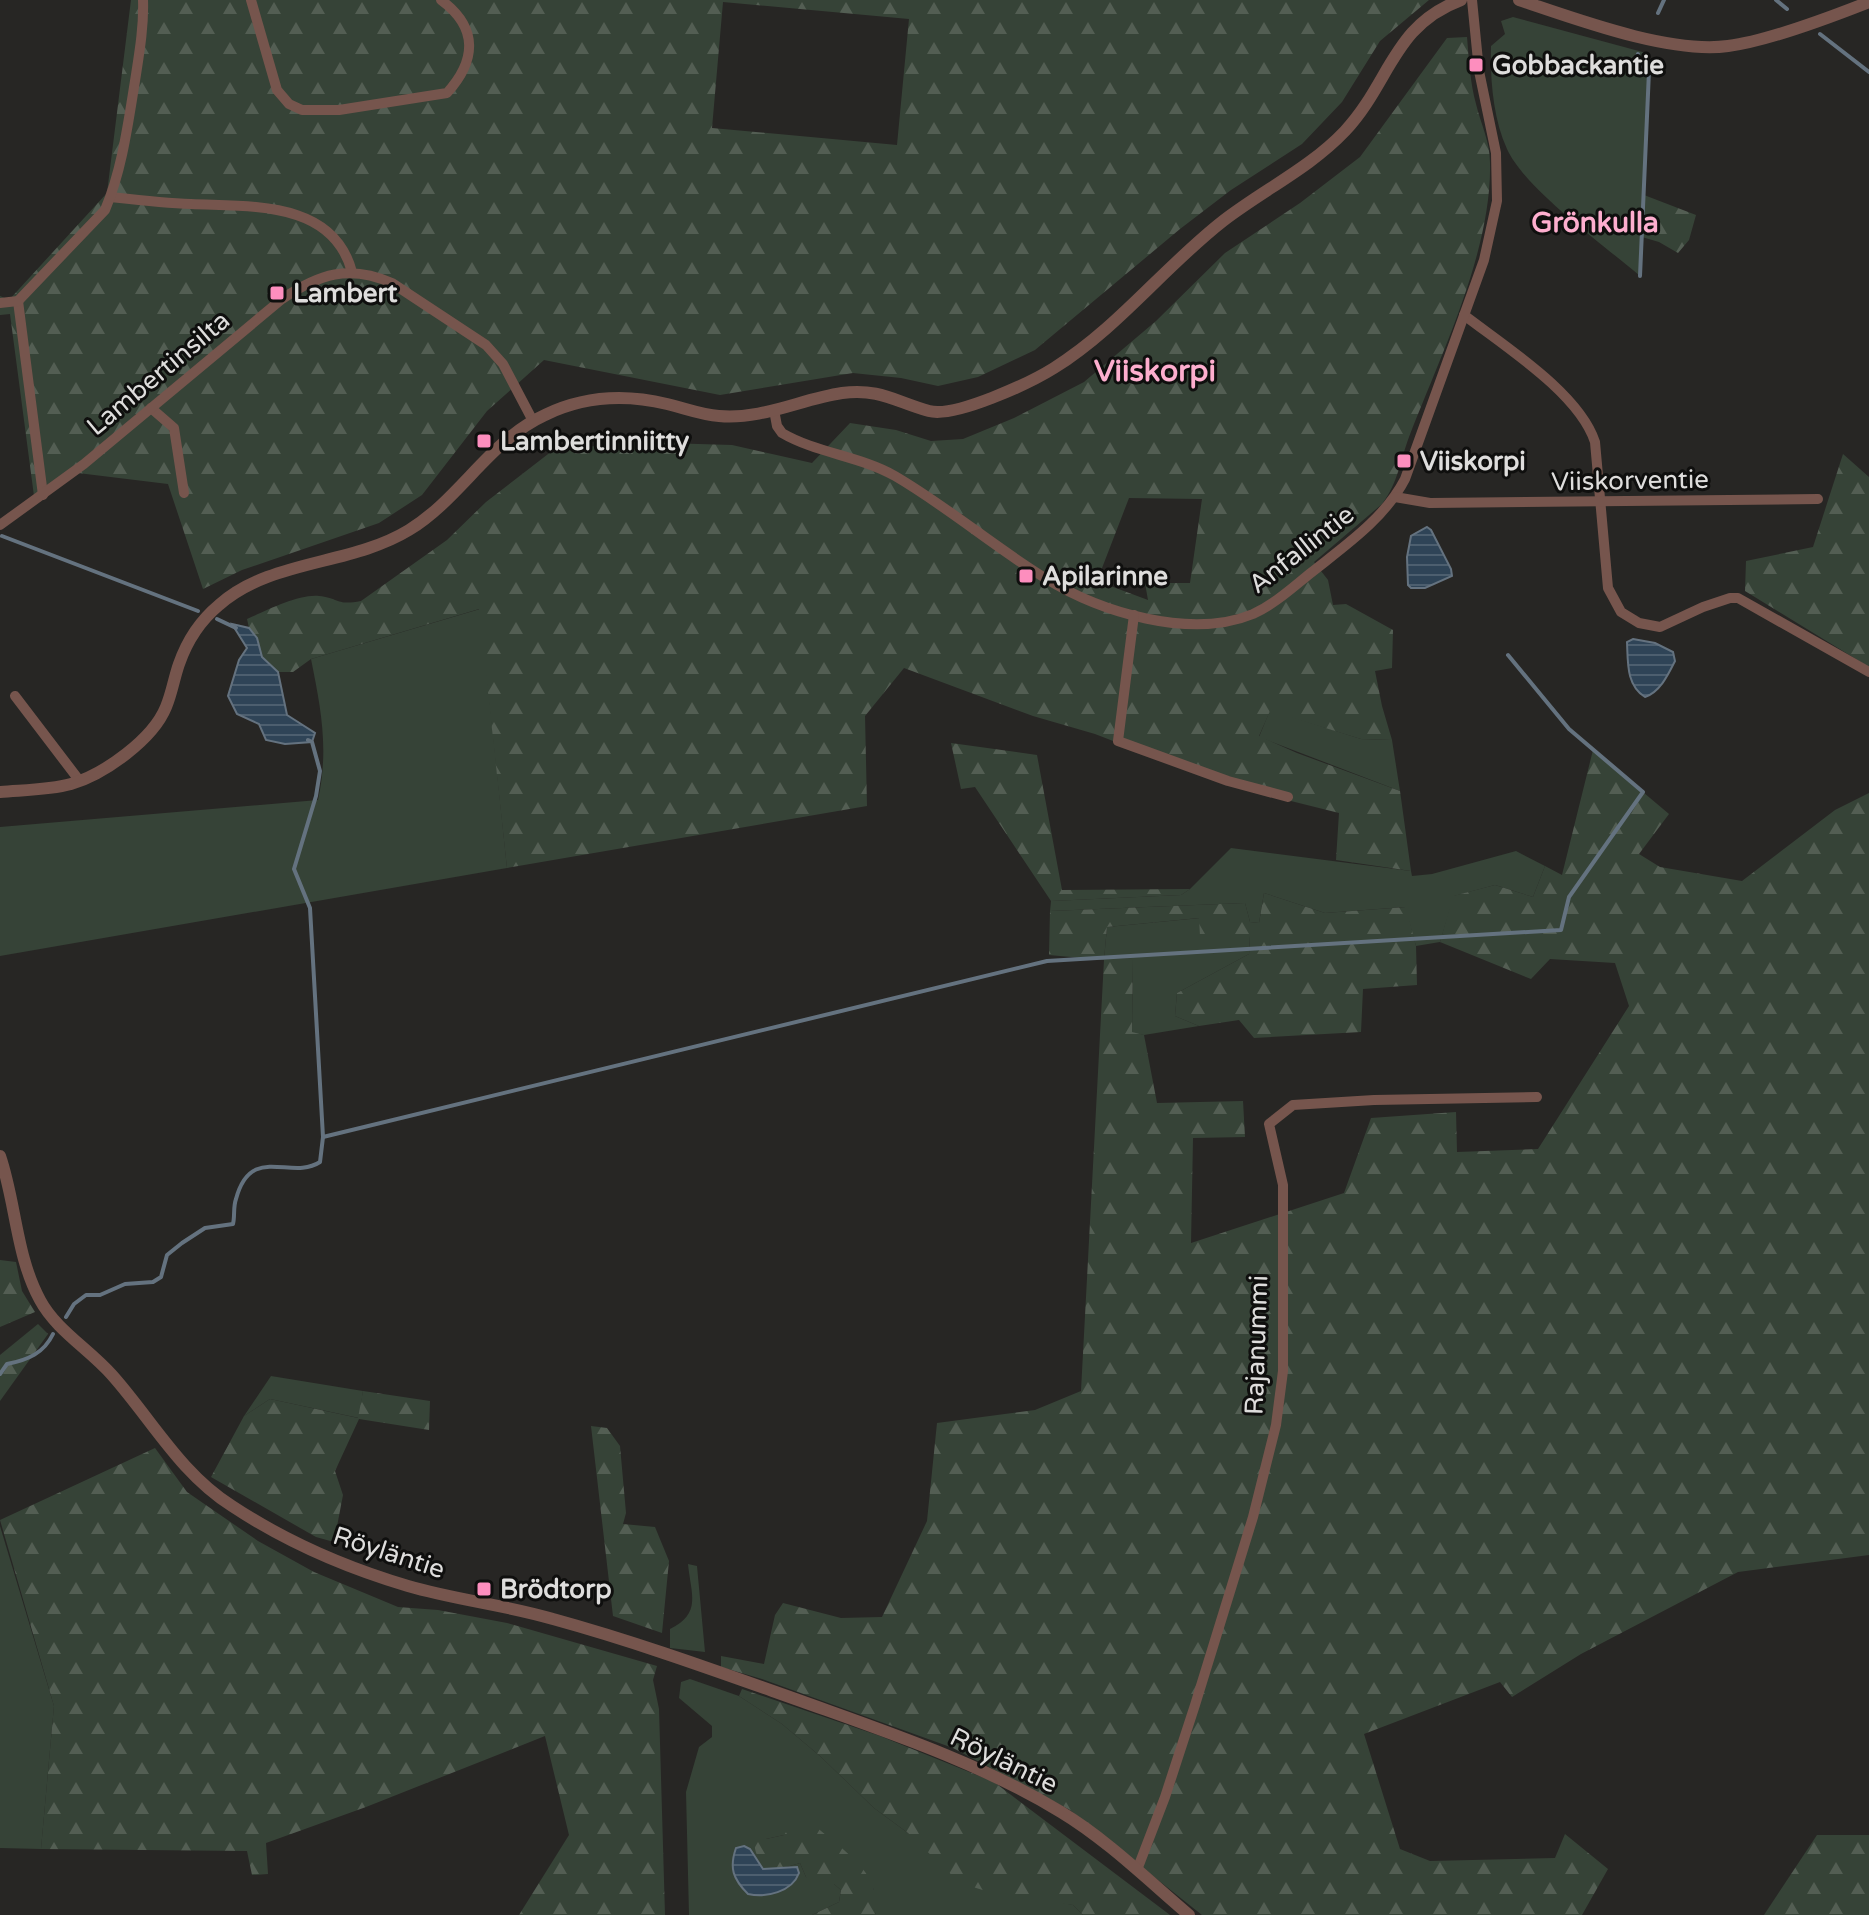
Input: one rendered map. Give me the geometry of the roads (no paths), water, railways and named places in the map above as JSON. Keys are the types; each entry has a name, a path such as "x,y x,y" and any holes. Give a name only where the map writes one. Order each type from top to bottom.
{"street":[{"path":"0,303 18,301 105,210 126,137 139,55 143,0"},
{"path":"251,0 277,90 289,104 302,110 326,110 447,93 457,82 471,47 466,29 441,0"},
{"path":"0,792 79,780 104,768 148,736 166,707 179,663 196,630 233,594 270,576 376,547 408,531 444,504 500,446 533,421 564,407 605,398 648,400 715,416 745,416 840,393 865,392 893,397 928,410 948,412 1034,379 1054,368 1123,313 1223,221 1321,155 1371,99 1408,35 1429,15 1461,0"},
{"name":"Anfallintie","path":"774,410 777,426 788,437 891,474 948,509 1045,579 1074,594 1134,615 1166,623 1193,625 1222,623 1254,613 1280,598 1380,515 1395,497 1405,479 1491,236 1498,174 1479,71 1472,0"},
{"path":"1519,0 1633,35 1686,45 1725,47 1750,43 1868,3"},
{"path":"111,197 273,208 312,221 343,246 352,272 376,276 392,283 486,345 503,364 533,421"},
{"name":"Lambertinsilta","path":"0,525 43,495 282,299 316,278 352,272"},
{"path":"18,301 43,495"},
{"path":"1464,315 1521,359 1582,415 1595,442 1608,588 1621,612 1650,627 1660,627 1703,607 1738,598 1869,672"},
{"path":"151,408 168,421 177,435 184,493"},
{"name":"Viiskorventie","path":"1395,497 1430,503 1818,499"},
{"path":"1134,615 1118,741 1228,781 1288,797"},
{"path":"15,696 79,780"},
{"name":"Rajanummi","path":"1137,1870 1165,1797 1199,1692 1253,1517 1276,1425 1283,1371 1283,1185 1269,1124 1293,1105 1537,1097"},
{"name":"Röyläntie","path":"0,1156 28,1272 40,1302 58,1324 111,1374 181,1462 229,1504 273,1531 362,1572 411,1587 535,1613 598,1631 907,1739 1024,1791 1066,1815 1189,1915"}],"water":[{"path":"1427,527 1452,576 1425,588 1411,588 1408,585 1407,557 1411,536"},
{"path":"232,624 249,628 257,638 262,657 278,672 287,715 315,733 312,742 285,744 266,740 259,724 237,714 228,696 239,660 247,648"},
{"path":"1633,639 1655,643 1673,652 1675,661 1659,687 1645,697 1634,686 1629,672 1627,642"},
{"path":"744,1846 750,1849 763,1869 797,1867 799,1873 796,1880 778,1892 748,1894 736,1878 733,1867 736,1848"}],"waterway":[{"path":"1658,13 1664,0"},
{"path":"1776,0 1787,9"},
{"path":"1820,34 1869,72"},
{"path":"1638,54 1634,64 1649,71 1640,276"},
{"path":"2,536 198,611"},
{"path":"217,619 236,628"},
{"path":"323,1137 1047,961 1561,930 1569,897 1643,792 1569,729 1508,655"},
{"path":"66,1317 74,1304 86,1295 100,1295 125,1284 153,1282 161,1277 167,1255 182,1243 205,1228 233,1224 236,1199 251,1172 273,1167 309,1167 320,1162 323,1137 310,908 294,869 316,796 320,771 312,742 308,740"},
{"path":"0,1374 7,1364 40,1351 53,1334"}],"place":[{"name":"Gobbackantie","path":"1476,65"},
{"name":"Lambert","path":"277,293"},
{"name":"Lambertinniitty","path":"484,441"},
{"name":"Viiskorpi","path":"1404,461"},
{"name":"Apilarinne","path":"1026,576"},
{"name":"Brödtorp","path":"484,1589"}],"district":[{"name":"Grönkulla","path":"1595,222"},
{"name":"Viiskorpi","path":"1155,371"}]}
